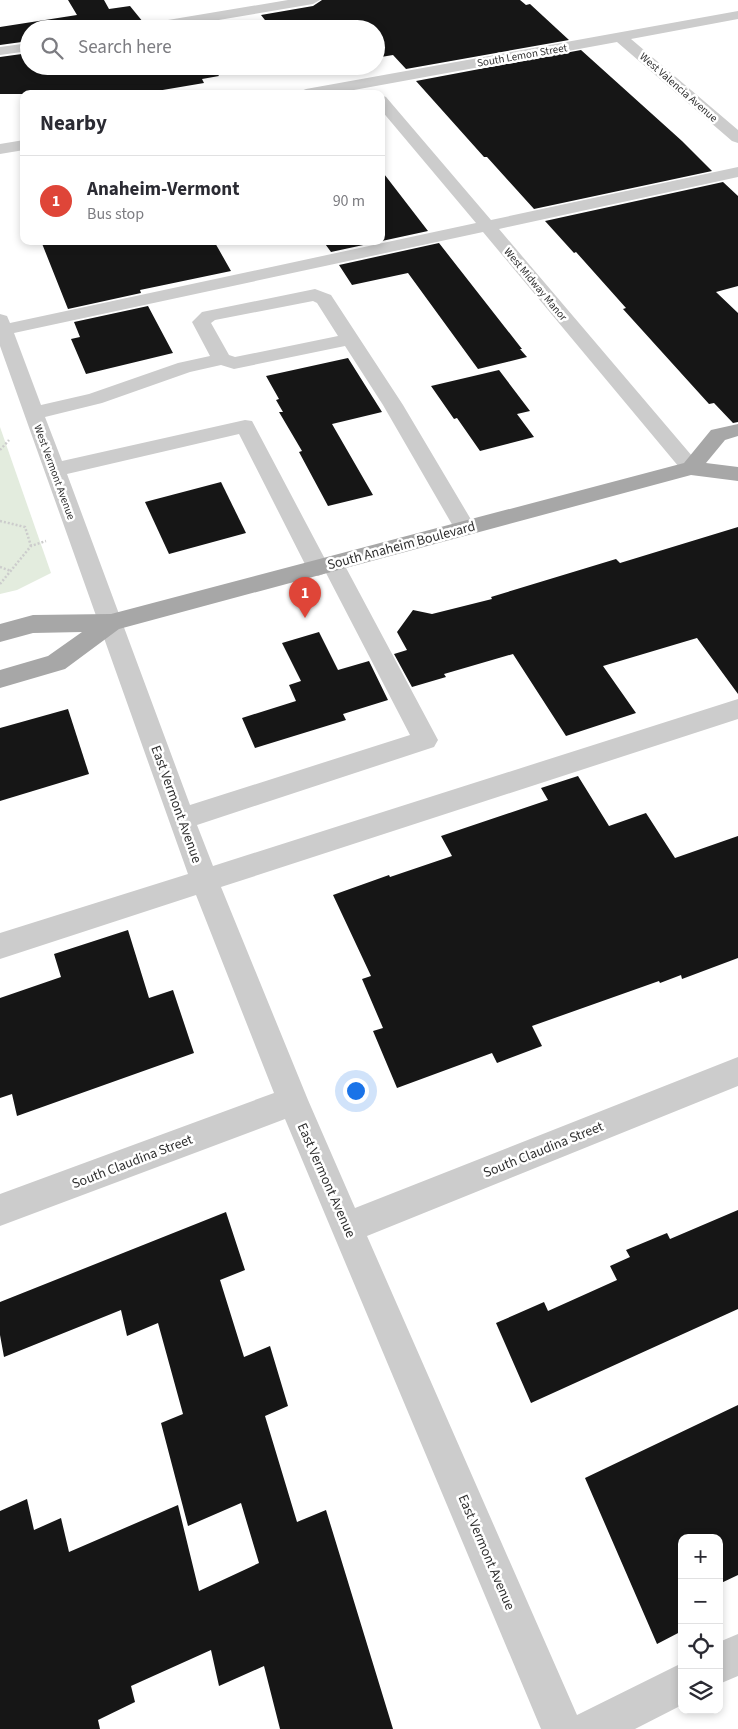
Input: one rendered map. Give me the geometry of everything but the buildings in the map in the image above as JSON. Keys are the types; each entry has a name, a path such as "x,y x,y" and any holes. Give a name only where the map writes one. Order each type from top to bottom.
{"main road":[{"path":"691,468 718,435 738,430"},
{"name":"South Anaheim Boulevard","path":"0,633 33,624 111,623 691,468 738,474"},
{"name":"South Anaheim Boulevard","path":"0,679 56,664 111,623"}],"street":[{"path":"192,20 313,0"},
{"name":"South Lemon Street","path":"349,90 371,88 738,15"},
{"name":"West Valencia Avenue","path":"620,37 738,138"},
{"path":"0,52 20,49"},
{"name":"West Midway Manor","path":"385,105 691,468"},
{"path":"0,149 20,146"},
{"path":"2,325 738,172"},
{"path":"222,358 201,322 203,319 315,295 324,298 393,405 465,528"},
{"name":"West Vermont Avenue","path":"2,325 111,623"},
{"path":"34,412 95,399 185,367 222,358 234,363 350,339"},
{"path":"55,470 245,426 425,740 182,819"},
{"name":"East Vermont Avenue","path":"111,623 204,880 293,1101 562,1729"},
{"path":"0,946 738,709"},
{"name":"South Claudina Street","path":"348,1227 738,1071"},
{"name":"South Claudina Street","path":"0,1210 293,1101"},
{"path":"723,1662 738,1654"},
{"path":"592,1729 678,1685"}],"path":[{"path":"0,450 13,436"},
{"path":"0,444 4,446"},
{"path":"0,521 25,528 31,546"},
{"path":"0,584 31,546 50,540"},
{"path":"0,567 11,571"}],"shaded area":[{"path":"0,427 51,573 17,590 0,594"}],"place":[{"name":"Anaheim-Vermont","path":"305,618"}]}
